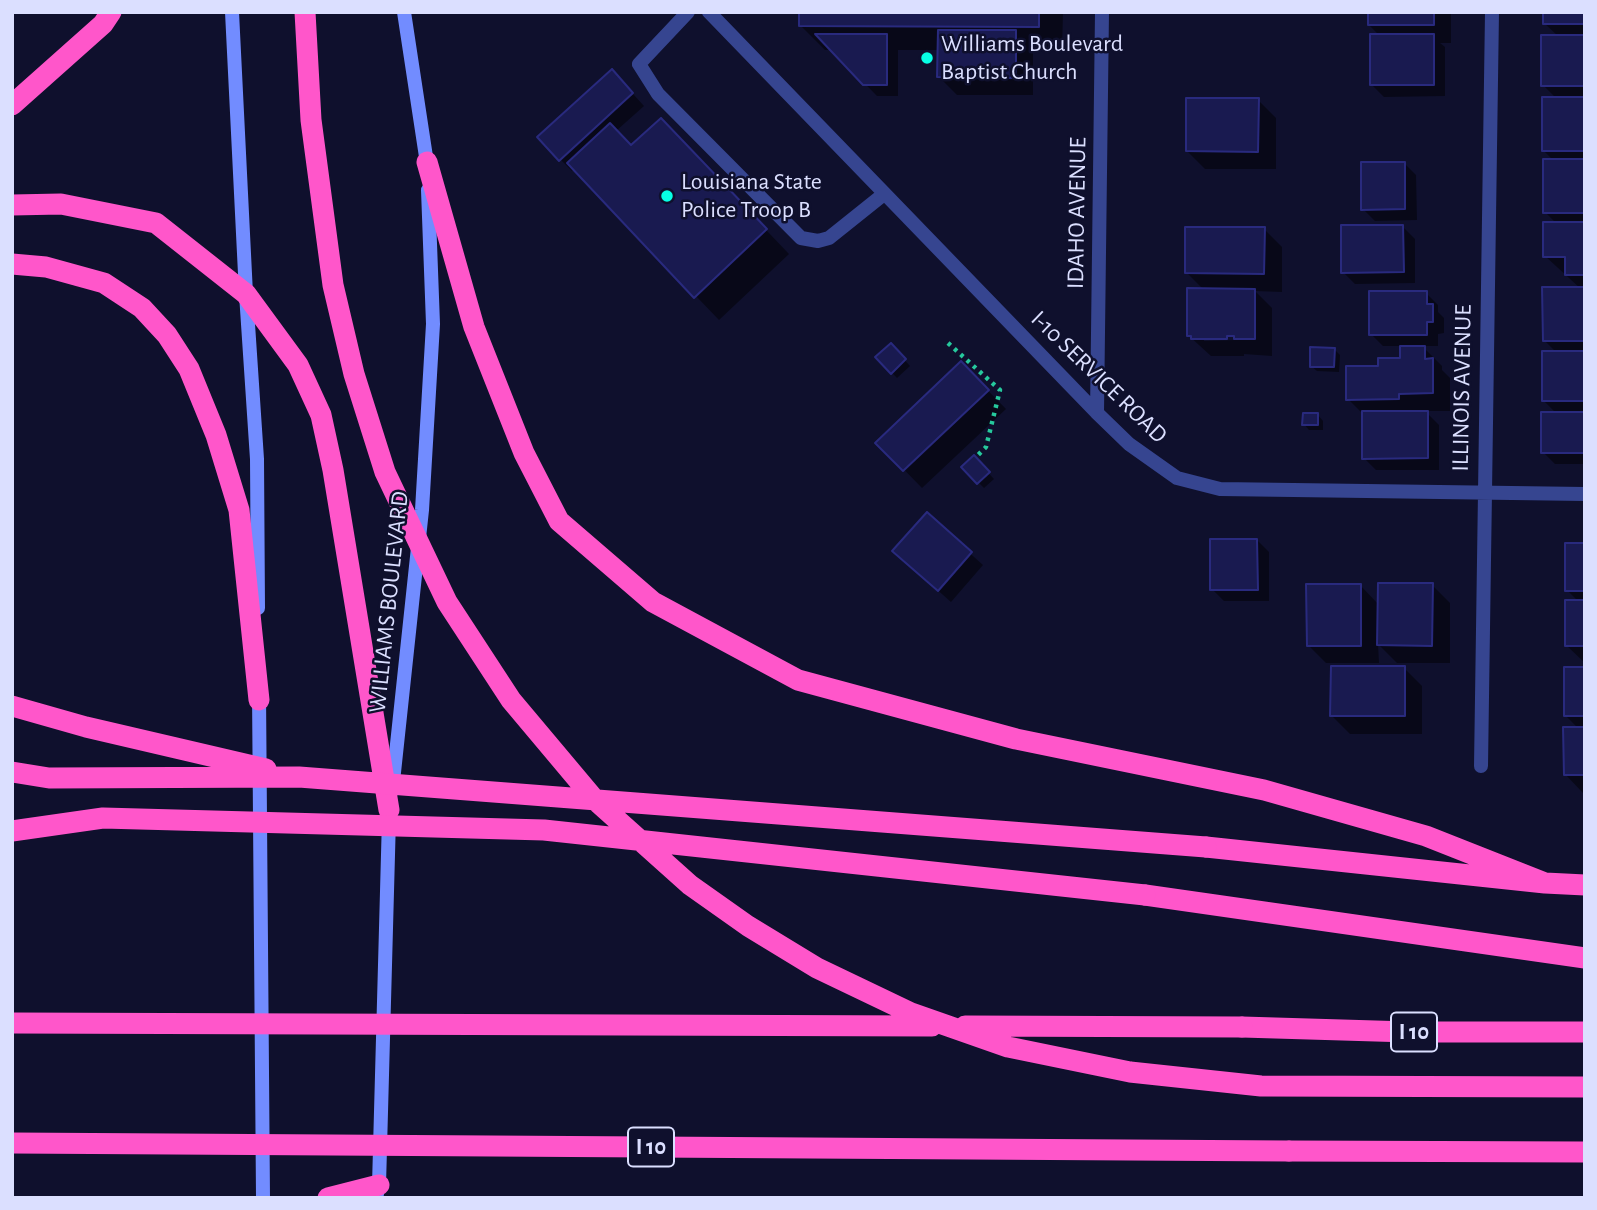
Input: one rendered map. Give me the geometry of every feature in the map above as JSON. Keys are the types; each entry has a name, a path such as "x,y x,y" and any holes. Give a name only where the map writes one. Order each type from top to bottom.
{"highway":[{"path":"12,105 103,24 111,12"},
{"path":"305,12 311,120 333,285 354,374 385,472 447,602 511,701 596,800 690,884 748,926 817,968 911,1013 1008,1047 1130,1072 1261,1086 1585,1087"},
{"path":"427,162 474,327 524,453 559,521 653,602 798,680 1016,739 1264,790 1426,836 1545,883"},
{"path":"12,205 61,204 156,223 246,294 298,365 321,415 333,470 389,810"},
{"path":"12,264 46,267 104,283 142,308 167,335 189,369 216,435 239,510 259,700"},
{"path":"12,705 86,727 299,777"},
{"path":"12,772 49,778 299,777 1206,847 1585,885"},
{"path":"12,831 103,818 544,830 1144,895 1585,958"},
{"name":"I 10","path":"12,1023 1242,1027 1409,1032 1585,1032"},
{"name":"I 10","path":"12,1143 1585,1152"},
{"path":"328,1198 378,1191"}],"main road":[{"path":"232,12 257,459 263,1198"},
{"name":"WILLIAMS BOULEVARD","path":"378,1191 389,810 423,497 433,324 427,162 404,12"}],"street":[{"path":"688,12 639,64 658,94 801,238 818,241 829,238 884,194"},
{"name":"IDAHO AVENUE","path":"1097,413 1102,12"},
{"name":"ILLINOIS AVENUE","path":"1481,766 1492,12"},
{"name":"I-10 SERVICE ROAD","path":"715,16 1097,413 1129,444 1177,478 1220,489 1585,494"}],"path":[{"path":"948,343 1000,390 986,447 976,457"}],"building":[{"path":"799,12 1039,12 1039,27 799,26"},
{"path":"1368,12 1434,12 1434,25 1368,25"},
{"path":"1543,12 1585,12 1585,24 1543,24"},
{"path":"938,30 1016,30 1016,78 937,77"},
{"path":"815,34 887,34 887,85 863,85"},
{"path":"1370,34 1434,34 1434,85 1370,85"},
{"path":"1541,35 1585,35 1585,86 1541,86"},
{"path":"612,69 633,93 559,161 537,137"},
{"path":"1542,97 1585,97 1585,151 1542,151"},
{"path":"1186,98 1259,98 1258,152 1186,151"},
{"name":"Louisiana State Police Troop B","path":"661,118 767,229 694,298 567,163 610,123 631,145"},
{"path":"1543,159 1585,159 1585,213 1543,213"},
{"path":"1361,162 1405,162 1405,209 1361,210"},
{"path":"1543,222 1585,222 1585,275 1565,275 1565,257 1543,257"},
{"path":"1341,225 1403,225 1404,272 1341,273"},
{"path":"1185,227 1265,227 1264,274 1185,273"},
{"path":"1542,287 1585,287 1585,341 1543,341"},
{"path":"1187,288 1255,289 1255,339 1234,339 1234,336 1227,336 1227,339 1191,339 1191,336 1187,336"},
{"path":"1369,291 1427,291 1427,304 1433,304 1433,322 1427,322 1427,335 1369,335"},
{"path":"891,343 906,359 891,374 875,357"},
{"path":"1400,346 1425,346 1425,359 1433,358 1433,393 1399,394 1399,399 1346,400 1346,366 1378,366 1378,358 1400,358"},
{"path":"1310,347 1335,348 1334,367 1310,367"},
{"path":"1542,351 1585,351 1585,401 1542,401"},
{"path":"961,361 989,390 903,471 875,443"},
{"path":"1362,411 1428,411 1428,458 1362,459"},
{"path":"1541,412 1585,412 1585,453 1541,453"},
{"path":"1303,413 1318,413 1318,425 1302,425"},
{"path":"974,455 990,472 977,484 961,467"},
{"path":"927,512 972,552 938,591 892,551"},
{"path":"1210,539 1257,539 1258,590 1210,590"},
{"path":"1565,543 1585,543 1585,591 1565,591"},
{"path":"1378,583 1433,583 1432,646 1377,645"},
{"path":"1306,584 1361,584 1361,646 1307,646"},
{"path":"1565,600 1585,600 1585,646 1565,646"},
{"path":"1331,666 1405,666 1405,716 1330,716"},
{"path":"1564,667 1585,667 1585,716 1564,716"},
{"path":"1563,727 1585,727 1585,775 1564,775"}],"place":[{"name":"Williams Boulevard Baptist Church","path":"927,58"},
{"name":"Louisiana State Police Troop B","path":"667,196"}]}
